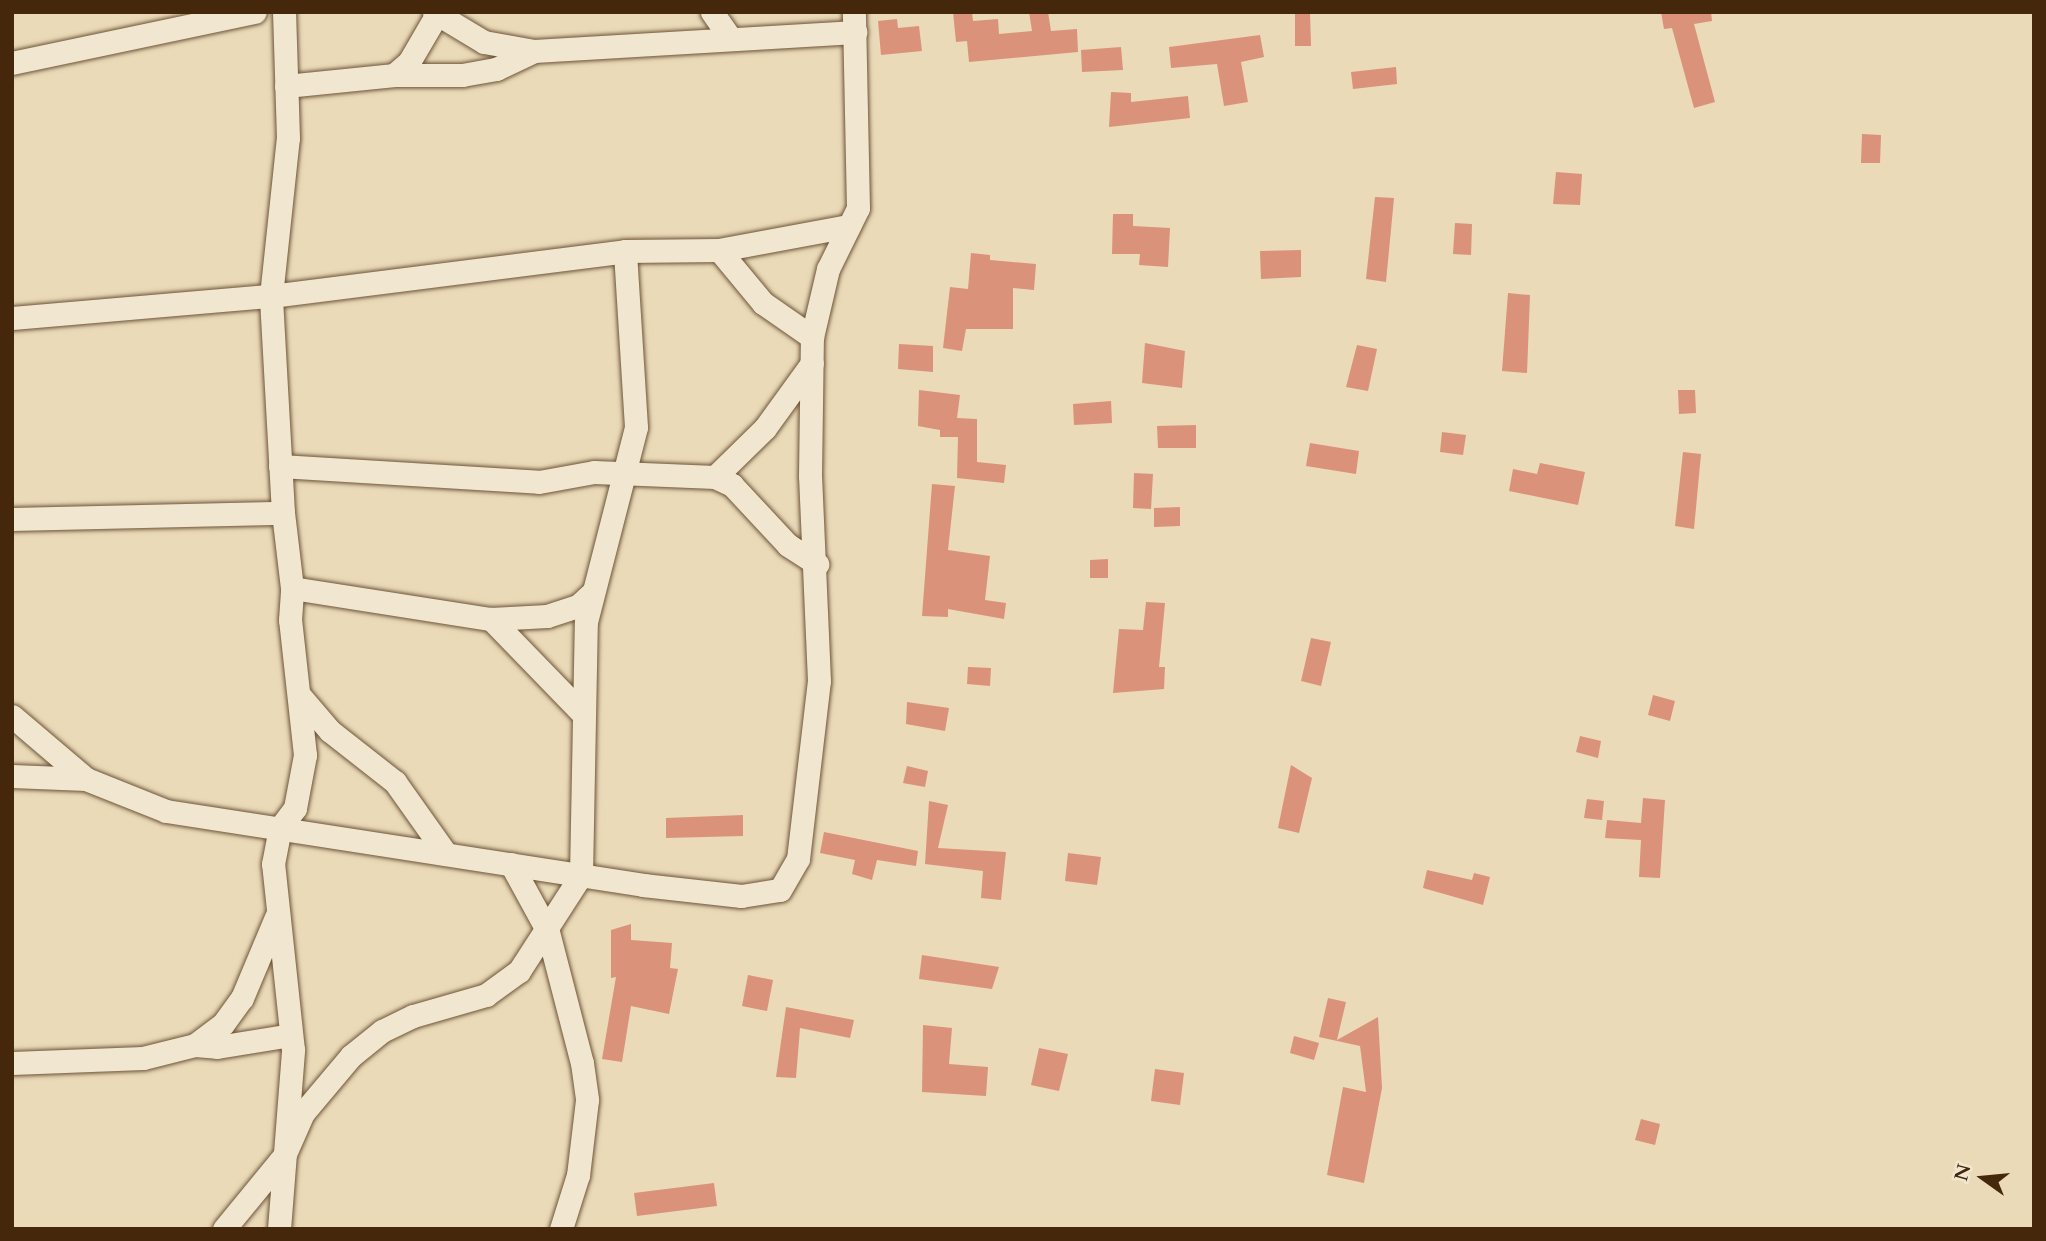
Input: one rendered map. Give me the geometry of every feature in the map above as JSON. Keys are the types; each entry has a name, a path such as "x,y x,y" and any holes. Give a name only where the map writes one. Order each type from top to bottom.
{"street":[{"path":"12,62 161,21 255,12"},
{"path":"279,1229 290,1035 273,864 280,828 295,808 304,755 300,696 290,620 292,588 279,466 271,296 288,138 284,12"},
{"path":"691,42 701,12"},
{"path":"712,12 731,39"},
{"path":"12,716 86,779 166,811 581,875 741,896 780,890 798,859 819,681 817,565 810,476 812,337 828,269 858,208 855,22 731,39 534,51 484,42 435,13 409,62 394,75"},
{"path":"286,86 394,75 413,78 496,69 534,51"},
{"path":"12,318 271,296 625,251 719,250 849,226"},
{"path":"719,250 764,303 812,337"},
{"path":"224,1229 284,1156 303,1113 352,1056 382,1031 413,1016 486,995 519,971 548,932 581,875 586,622 636,427 625,251"},
{"path":"715,477 765,428 812,363"},
{"path":"279,466 539,482 594,472 715,477 732,485 788,545 817,565"},
{"path":"12,519 283,513"},
{"path":"292,588 491,619 547,616 578,606 592,593"},
{"path":"491,619 583,714"},
{"path":"300,696 330,731 394,782 446,854"},
{"path":"12,776 86,779"},
{"path":"511,864 548,932 582,1063 587,1100 578,1175 561,1229"},
{"path":"195,1045 223,1024 242,998 277,914"},
{"path":"12,1063 143,1058 195,1045 218,1047 290,1035"}],"building":[{"path":"953,12 972,12 973,21 998,19 999,34 1032,31 1029,12 1048,12 1051,31 1077,29 1078,52 969,62 967,41 956,42"},
{"path":"1295,12 1310,12 1311,46 1295,46"},
{"path":"1661,12 1711,12 1712,21 1694,24 1715,102 1694,108 1672,28 1664,29"},
{"path":"897,19 898,28 919,26 922,51 881,55 878,21"},
{"path":"1260,35 1264,57 1241,62 1248,102 1224,106 1217,64 1171,68 1169,47"},
{"path":"1121,47 1123,70 1082,72 1081,50"},
{"path":"1396,67 1397,84 1353,89 1351,72"},
{"path":"1111,92 1131,93 1131,102 1188,96 1190,118 1109,127"},
{"path":"1862,134 1881,135 1880,163 1861,163"},
{"path":"1556,172 1582,174 1580,205 1553,204"},
{"path":"1375,197 1394,198 1386,282 1366,279"},
{"path":"1113,214 1133,214 1133,226 1170,228 1168,267 1139,265 1140,254 1112,254"},
{"path":"1455,223 1472,224 1471,255 1453,254"},
{"path":"1301,250 1301,277 1261,279 1260,251"},
{"path":"971,253 990,255 990,260 1036,264 1034,290 1013,288 1013,329 966,329 962,351 943,348 950,287 968,289"},
{"path":"1508,293 1530,295 1527,373 1502,371"},
{"path":"1145,343 1185,351 1182,388 1142,383"},
{"path":"899,344 933,346 933,372 898,369"},
{"path":"1357,345 1377,349 1368,391 1346,387"},
{"path":"919,390 960,395 957,418 977,419 977,462 1006,465 1004,483 957,478 958,437 940,437 940,430 918,426"},
{"path":"1678,390 1695,390 1696,413 1679,414"},
{"path":"1111,401 1112,423 1074,425 1073,404"},
{"path":"1196,425 1196,448 1158,448 1157,426"},
{"path":"1442,432 1466,435 1463,455 1440,452"},
{"path":"1310,443 1359,451 1356,474 1306,466"},
{"path":"1683,452 1701,454 1694,529 1675,526"},
{"path":"1540,463 1585,472 1578,505 1509,491 1513,469 1537,474"},
{"path":"1134,473 1153,474 1151,509 1133,508"},
{"path":"932,484 955,486 948,550 990,556 985,600 1006,603 1004,619 948,609 948,617 922,616"},
{"path":"1180,507 1180,526 1154,527 1154,508"},
{"path":"1108,559 1108,578 1090,578 1090,560"},
{"path":"1146,602 1165,603 1159,667 1165,667 1164,689 1113,693 1119,629 1143,630"},
{"path":"1311,638 1331,642 1321,686 1301,681"},
{"path":"968,667 991,668 990,686 967,684"},
{"path":"1653,695 1675,701 1670,721 1648,715"},
{"path":"907,702 949,708 945,731 906,724"},
{"path":"1580,736 1601,741 1598,758 1576,752"},
{"path":"1291,765 1312,778 1299,833 1278,828"},
{"path":"907,766 928,771 925,787 903,783"},
{"path":"1643,798 1665,800 1660,878 1639,877 1641,840 1605,838 1607,820 1641,823"},
{"path":"1587,799 1604,801 1602,820 1584,818"},
{"path":"929,801 948,805 938,848 1006,852 1001,900 981,898 983,871 925,864"},
{"path":"743,815 743,836 666,838 666,818"},
{"path":"824,832 918,851 916,866 877,860 872,880 852,874 855,860 820,853"},
{"path":"1068,853 1101,857 1097,885 1065,881"},
{"path":"1427,870 1472,880 1474,873 1490,877 1483,905 1423,888"},
{"path":"631,924 631,940 672,943 670,968 678,969 669,1014 631,1006 622,1062 602,1059 616,977 611,978 611,930"},
{"path":"922,955 999,967 992,989 919,979"},
{"path":"748,975 773,980 767,1011 742,1006"},
{"path":"1328,998 1346,1002 1337,1040 1378,1017 1382,1088 1364,1183 1327,1175 1343,1087 1366,1092 1360,1046 1319,1037"},
{"path":"786,1007 854,1020 850,1038 800,1028 796,1078 776,1077"},
{"path":"923,1025 952,1028 949,1064 988,1067 986,1096 922,1092"},
{"path":"1294,1036 1319,1043 1314,1060 1290,1053"},
{"path":"1039,1048 1068,1054 1059,1091 1031,1085"},
{"path":"1155,1069 1184,1073 1180,1105 1151,1101"},
{"path":"1641,1119 1660,1124 1655,1145 1635,1140"},
{"path":"714,1183 717,1206 637,1216 634,1193"}]}
